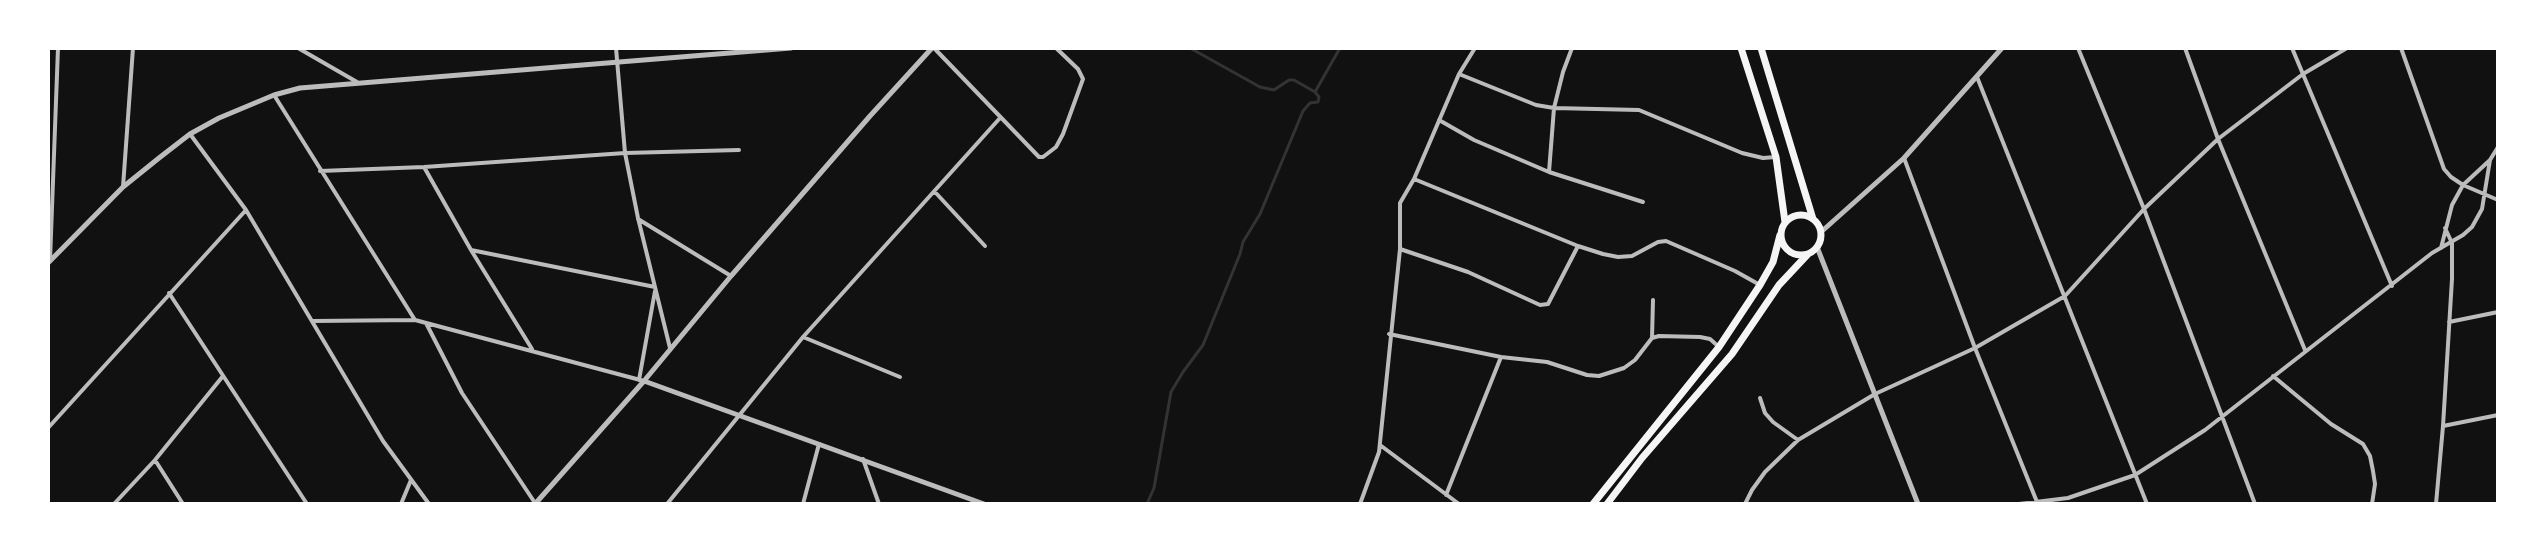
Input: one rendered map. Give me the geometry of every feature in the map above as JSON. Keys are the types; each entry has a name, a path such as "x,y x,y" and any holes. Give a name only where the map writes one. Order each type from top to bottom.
{"highway":[{"path":"1593,504 1719,347 1773,262 1785,222 1776,157 1741,48"},
{"path":"1607,504 1642,458 1732,354 1779,285 1817,247 1821,232 1813,219 1761,48"},
{"path":"1785,222 1796,216 1813,219"},
{"path":"1780,235 1784,248 1789,252 1801,256 1808,254"}],"street":[{"path":"49,262 58,48"},
{"path":"123,187 133,48"},
{"path":"298,48 360,84"},
{"path":"616,48 626,153 638,218 670,348"},
{"path":"49,262 123,187 190,134 243,106 274,94 300,88 791,48"},
{"path":"425,323 462,393 535,504 870,116 933,48 1038,157 1043,157 1056,147 1063,134 1083,78 1078,69 1056,48"},
{"path":"1360,504 1380,445 1389,334 1400,249 1400,203 1414,179 1459,74 1475,48"},
{"path":"1549,171 1554,108 1572,48"},
{"path":"1821,232 1904,158 2002,48"},
{"path":"2078,48 2144,209 2255,504"},
{"path":"2185,48 2218,139 2305,350"},
{"path":"2292,48 2392,286"},
{"path":"1745,504 1765,472 1798,440 1875,394 1975,348 2066,296 2144,209 2218,139 2303,74 2347,48"},
{"path":"2401,48 2444,169 2463,186 2498,200"},
{"path":"1459,74 1498,92 1536,105 1554,108 1639,110 1742,153 1763,158 1776,157"},
{"path":"1977,77 2147,504"},
{"path":"274,94 415,320"},
{"path":"667,504 803,336 1000,118"},
{"path":"1439,120 1474,140 1549,171 1643,202"},
{"path":"48,134 55,128"},
{"path":"190,134 246,210 383,441 429,504"},
{"path":"2441,249 2452,205 2463,186 2490,160 2498,147"},
{"path":"320,171 424,167 626,153 740,150"},
{"path":"1904,158 1975,348 2037,503"},
{"path":"2019,504 2068,498 2135,475 2221,418 2305,350 2392,286 2432,253 2452,243 2472,226 2480,215 2486,195 2490,160"},
{"path":"424,167 471,250 533,351"},
{"path":"1414,179 1578,246 1618,257 1632,256 1658,242 1666,242 1735,271 1760,285"},
{"path":"935,192 985,246"},
{"path":"48,428 246,210"},
{"path":"638,218 731,276"},
{"path":"2436,504 2443,426 2452,243 2445,228"},
{"path":"1400,249 1468,272 1540,305 1548,304 1578,246"},
{"path":"1817,247 1918,504"},
{"path":"471,250 655,287"},
{"path":"641,380 655,287"},
{"path":"169,293 307,504"},
{"path":"1389,334 1501,357 1547,362 1587,375 1599,376 1624,368 1635,360 1652,338 1653,300"},
{"path":"2449,322 2498,312"},
{"path":"312,321 415,320 641,380 984,504"},
{"path":"803,336 900,377"},
{"path":"1652,338 1659,336 1700,337 1710,339 1719,347"},
{"path":"1446,495 1501,357"},
{"path":"114,504 155,460 223,376"},
{"path":"2273,376 2331,424 2363,444 2370,456 2375,484 2372,504"},
{"path":"1760,398 1765,413 1773,422 1798,440"},
{"path":"2443,426 2498,415"},
{"path":"803,504 819,444"},
{"path":"1380,445 1459,504"},
{"path":"863,459 879,504"},
{"path":"155,460 183,504"},
{"path":"400,504 411,479"}],"waterway":[{"path":"1147,504 1154,488 1171,392 1203,345 1243,242 1260,214 1303,111 1310,103 1318,102 1319,97 1315,92 1294,80 1289,80 1274,90 1260,87 1190,48"},
{"path":"1315,92 1340,48"}]}
